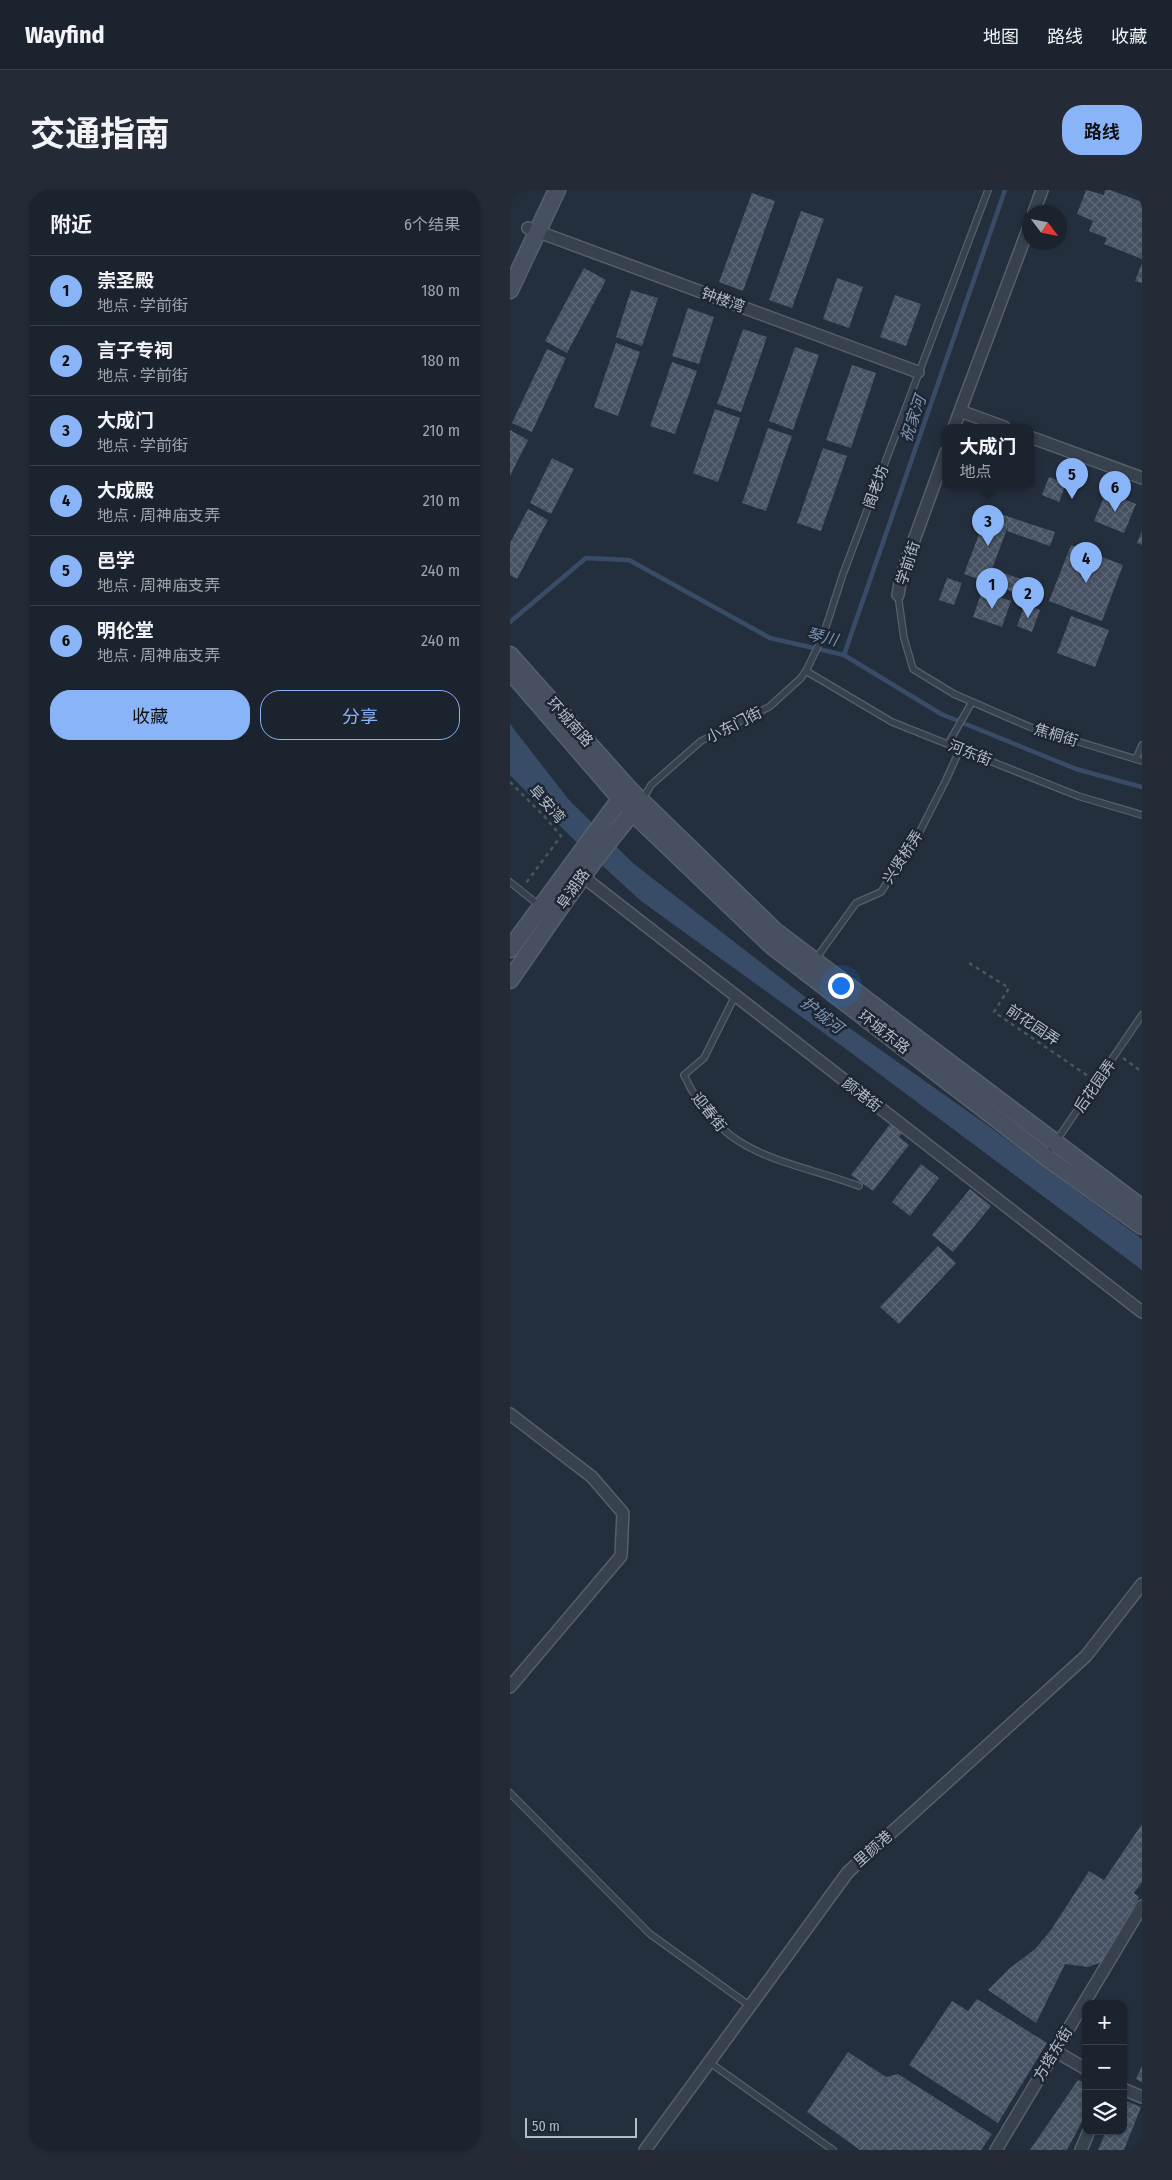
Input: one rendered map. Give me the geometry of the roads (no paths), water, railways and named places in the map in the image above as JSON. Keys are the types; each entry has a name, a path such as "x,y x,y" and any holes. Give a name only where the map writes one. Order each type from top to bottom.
{"main road":[{"path":"510,290 546,190"},
{"path":"510,265 558,190"},
{"name":"环城南路","path":"510,655 634,796"},
{"name":"环城南路","path":"510,671 634,796"},
{"name":"阜湖路","path":"510,949 540,906 585,859 634,796"},
{"name":"环城东路","path":"634,796 772,946 811,966 1050,1150 1142,1226"},
{"name":"阜湖路","path":"510,980 582,876 585,859"},
{"name":"环城东路","path":"1050,1150 1142,1208"}],"street":[{"path":"1037,205 1042,190"},
{"name":"钟楼湾","path":"533,230 918,372"},
{"path":"955,424 1022,245"},
{"path":"960,411 996,424"},
{"path":"1034,438 1142,478"},
{"name":"学前街","path":"898,595 901,576 942,463"},
{"name":"颜港街","path":"582,876 1142,1312"},
{"path":"510,1414 592,1477 622,1513 621,1556 510,1687"},
{"name":"里颜港","path":"645,2150 848,1872 1086,1656 1142,1584"},
{"name":"方塔东街","path":"996,2150 1142,1906"},
{"path":"1055,2051 1082,2068"},
{"path":"1125,2090 1142,2097"},
{"path":"1080,2150 1087,2135"}],"lane":[{"name":"阁老坊","path":"806,671 823,636 843,574 988,190"},
{"name":"学前街","path":"898,595 904,638 913,669 954,694 972,702"},
{"name":"小东门街","path":"634,796 651,785 701,741 769,707 791,689 806,671"},
{"name":"河东街","path":"806,671 892,722 1078,796 1142,815"},
{"path":"948,744 972,702"},
{"name":"焦桐街","path":"972,702 1030,727 1139,760"},
{"path":"1139,760 1142,745"},
{"name":"兴贤桥弄","path":"811,966 856,903 881,892 916,839 960,749"},
{"path":"634,796 651,785"},
{"path":"510,882 554,917"},
{"name":"迎春街","path":"735,996 704,1058 684,1075 694,1098 724,1133 752,1150 859,1186"},
{"name":"后花园弄","path":"1050,1150 1142,1015"},
{"path":"510,1793 650,1934 750,2006"},
{"path":"709,2062 832,2150"}],"water":[{"name":"护城河","path":"510,724 569,800 634,864 804,996 983,1122 1142,1239 1142,1270 846,1049 641,901 569,835 510,775"}],"waterway":[{"name":"祝家河","path":"844,655 1005,190"},
{"name":"琴川","path":"510,622 586,558 629,560 770,638 844,655 941,714 1076,769 1142,787"}],"place":[{"name":"邑学","path":"1072,499"},
{"name":"明伦堂","path":"1115,512"},
{"name":"大成门","path":"988,546"},
{"name":"大成殿","path":"1086,583"},
{"name":"崇圣殿","path":"992,609"},
{"name":"言子专祠","path":"1028,618"}]}
